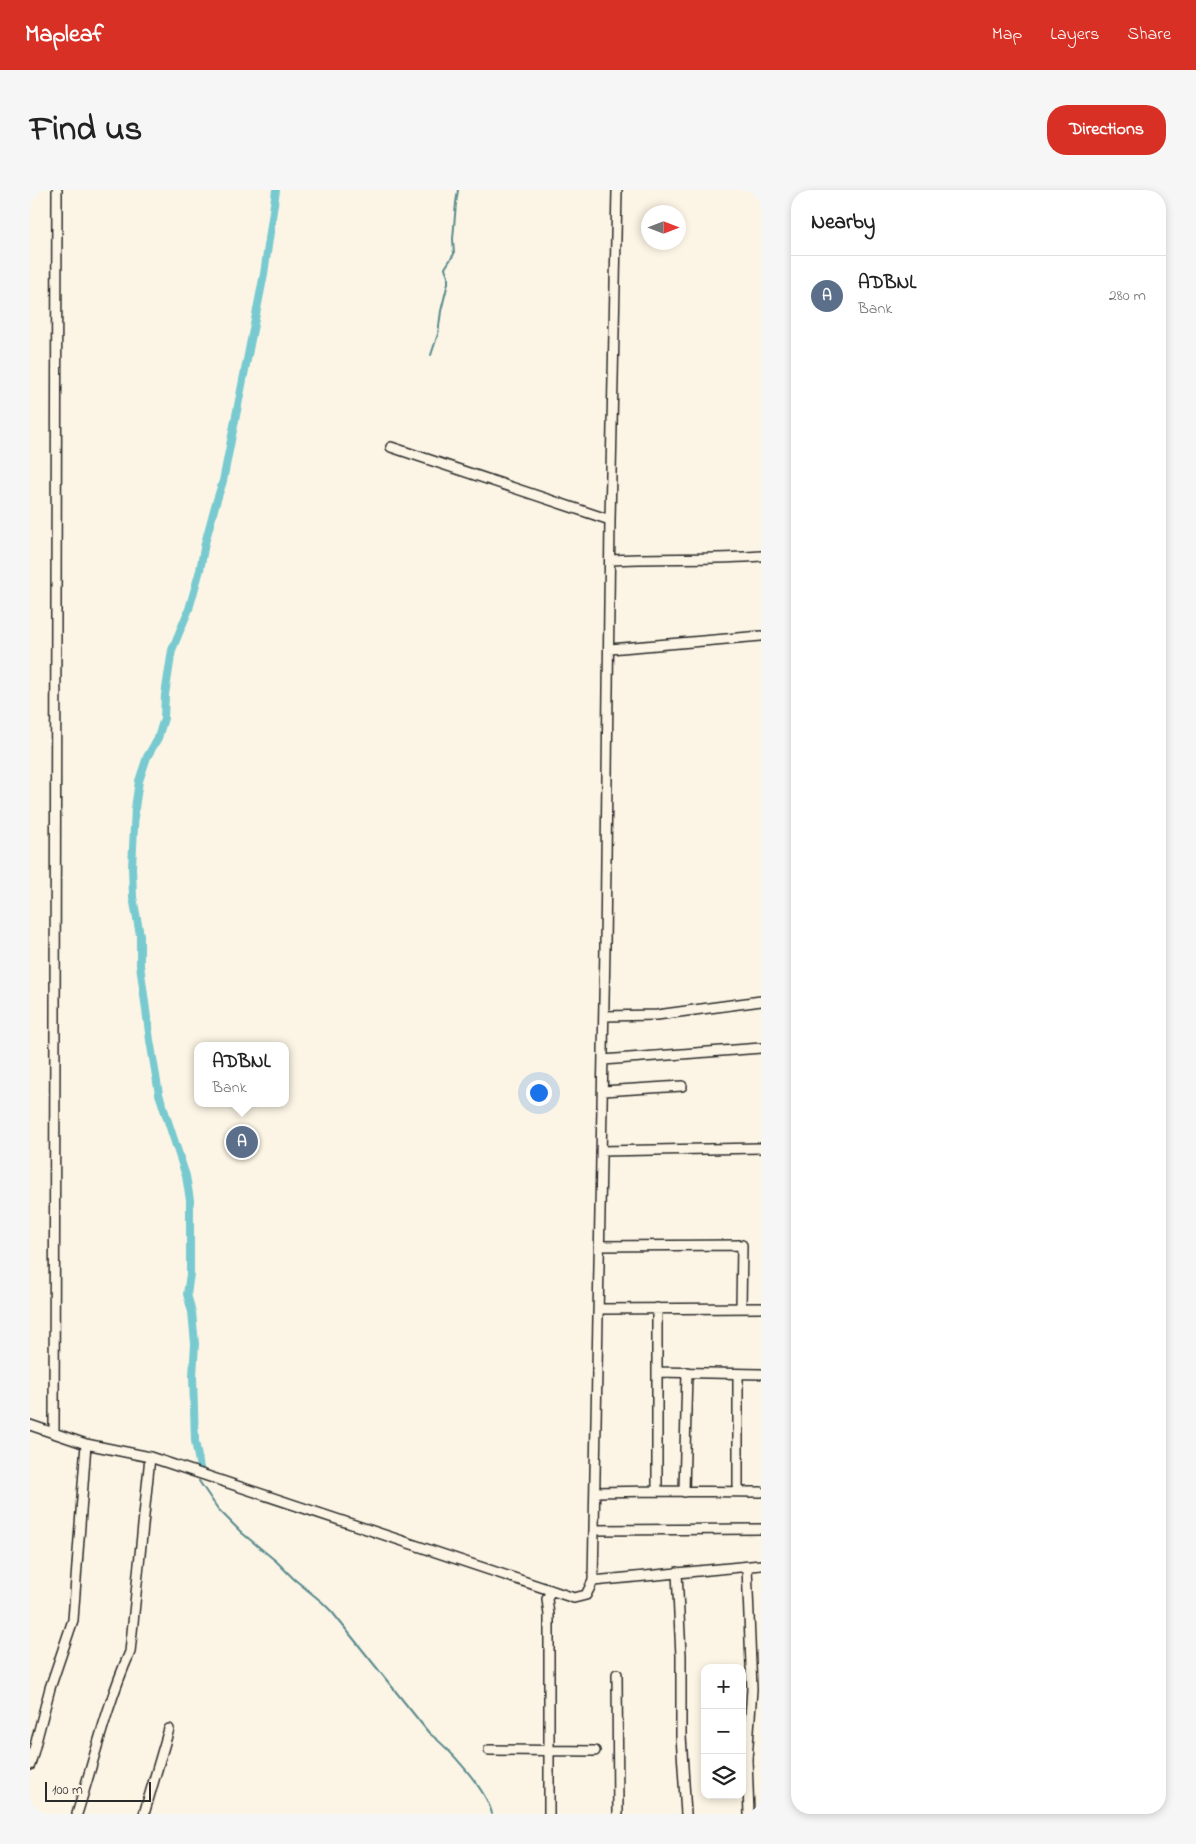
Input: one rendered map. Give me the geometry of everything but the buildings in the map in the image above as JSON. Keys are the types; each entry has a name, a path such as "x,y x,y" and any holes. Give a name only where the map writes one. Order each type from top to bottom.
{"street":[{"path":"54,1433 57,190"},
{"path":"30,1425 86,1444 150,1457 574,1598 586,1595 593,1580 595,1492 603,1091 616,190"},
{"path":"391,447 610,520"},
{"path":"610,560 650,558 724,559 761,556"},
{"path":"610,649 761,636"},
{"path":"604,1016 658,1015 761,1001"},
{"path":"603,1060 761,1048"},
{"path":"603,1091 682,1086"},
{"path":"602,1150 761,1148"},
{"path":"600,1246 742,1246 741,1308"},
{"path":"657,1308 657,1491"},
{"path":"598,1309 761,1308"},
{"path":"657,1372 761,1374"},
{"path":"684,1492 687,1372"},
{"path":"738,1374 738,1492"},
{"path":"30,1765 50,1688 73,1620 86,1444"},
{"path":"77,1814 116,1685 130,1652 150,1457"},
{"path":"595,1492 761,1492"},
{"path":"594,1530 761,1530"},
{"path":"593,1580 761,1565"},
{"path":"746,1567 752,1689 747,1759 749,1814"},
{"path":"677,1572 681,1656 681,1736 686,1814"},
{"path":"549,1814 547,1598 551,1590"},
{"path":"617,1674 618,1814"},
{"path":"144,1814 169,1729"},
{"path":"489,1750 596,1751"}],"waterway":[{"path":"200,1468 195,1441 193,1376 195,1344 192,1312 187,1294 190,1274 190,1200 186,1176 159,1094 150,1040 140,965 140,935 133,897 132,867 135,808 139,781 147,757 158,738 164,718 165,695 172,650 189,609 223,481 264,274 276,190"},
{"path":"431,355 438,334 448,283 445,268 454,254 453,239 458,190"},
{"path":"199,1481 218,1509 242,1533 332,1612 429,1733 466,1770 483,1793 492,1814"}],"place":[{"name":"ADBNL","path":"242,1142"}]}
